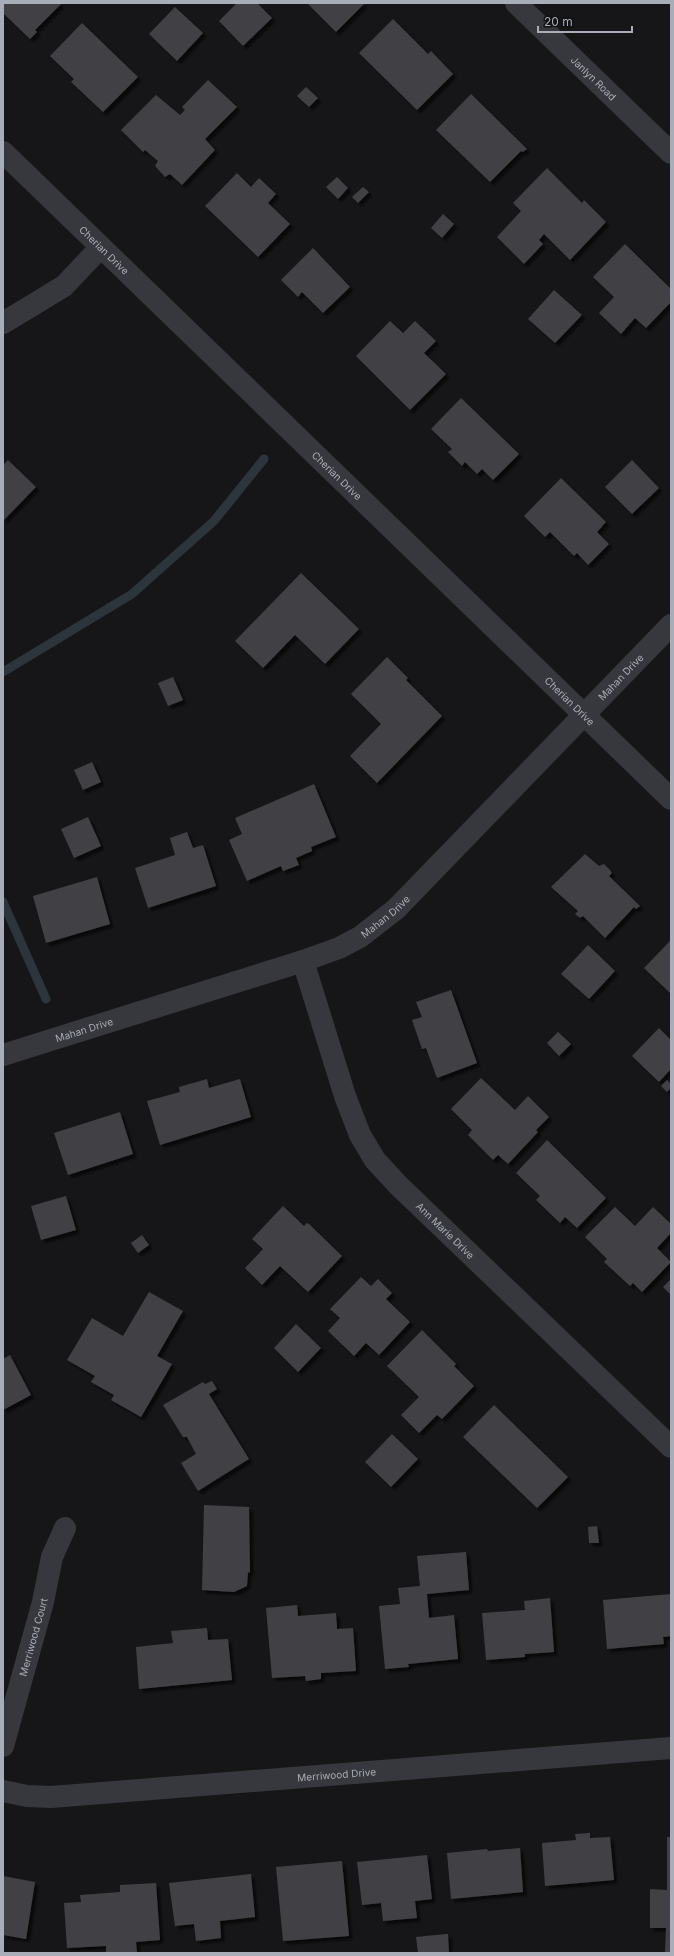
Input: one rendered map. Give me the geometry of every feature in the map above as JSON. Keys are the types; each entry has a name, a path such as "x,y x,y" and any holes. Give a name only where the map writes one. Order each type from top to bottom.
{"street":[{"name":"Janlyn Road","path":"516,3 671,152"},
{"name":"Cherian Drive","path":"3,152 671,799"},
{"path":"3,324 64,286 101,247"},
{"name":"Mahan Drive","path":"3,1054 303,961 339,948 360,937 396,909 671,626"},
{"name":"Ann Marie Drive","path":"303,961 345,1096 360,1135 375,1160 398,1185 671,1447"},
{"name":"Merriwood Court","path":"3,1746 43,1602 52,1557 65,1528"},
{"name":"Merriwood Drive","path":"3,1791 27,1796 51,1797 671,1748"}],"building":[{"path":"3,3 61,4 35,30 37,32 30,39 3,13"},
{"path":"237,3 257,3 272,18 243,46 219,21"},
{"path":"307,3 365,3 336,32"},
{"path":"175,7 203,33 177,61 149,34"},
{"path":"393,19 428,54 431,51 453,74 417,110 359,53"},
{"path":"82,23 138,77 103,112 71,82 74,79 50,56"},
{"path":"208,80 237,107 205,139 215,150 182,185 170,174 165,177 155,166 158,161 145,150 143,152 121,130 156,95 180,115 185,110 182,107"},
{"path":"306,87 318,98 309,107 297,96"},
{"path":"471,94 527,149 523,152 521,151 490,182 436,130"},
{"path":"547,168 582,203 584,200 606,222 570,260 544,234 539,240 543,244 524,264 497,237 521,211 513,203"},
{"path":"237,173 251,187 259,178 276,194 268,203 290,224 258,257 205,206"},
{"path":"337,177 348,188 338,199 326,187"},
{"path":"363,187 369,192 358,203 352,197"},
{"path":"443,214 454,224 442,238 431,228"},
{"path":"625,244 671,289 671,302 646,328 635,318 621,334 599,313 614,297 593,277"},
{"path":"313,248 350,287 323,313 302,292 298,297 281,280"},
{"path":"554,290 582,315 555,343 528,319"},
{"path":"390,321 403,333 415,321 436,341 424,353 446,374 410,410 356,356"},
{"path":"461,398 519,454 493,480 482,469 477,474 465,462 462,466 448,452 452,449 431,429"},
{"path":"8,460 36,487 3,521 3,465"},
{"path":"632,460 659,488 632,514 605,487"},
{"path":"561,478 606,522 597,532 609,544 588,565 577,553 574,556 550,532 545,537 524,516"},
{"path":"301,573 359,629 325,664 295,635 263,668 235,641"},
{"path":"387,657 408,678 406,680 442,716 377,783 350,756 381,724 351,694"},
{"path":"173,677 183,700 168,706 158,683"},
{"path":"92,762 101,782 83,790 74,770"},
{"path":"314,784 336,837 311,847 312,851 296,858 299,865 283,871 281,866 247,881 229,840 242,834 235,818"},
{"path":"88,817 101,846 74,858 61,829"},
{"path":"187,832 193,848 203,845 216,886 148,908 135,868 175,855 170,838"},
{"path":"585,854 599,866 604,864 612,873 609,876 640,906 636,909 634,907 605,938 583,916 580,918 575,914 578,911 551,887"},
{"path":"97,877 110,924 46,943 33,896"},
{"path":"671,940 671,994 644,968"},
{"path":"588,945 615,971 589,999 561,974"},
{"path":"451,990 477,1063 437,1078 426,1048 422,1049 412,1020 422,1017 416,1002"},
{"path":"659,1028 671,1040 671,1069 659,1082 632,1056"},
{"path":"558,1032 571,1044 559,1056 547,1043"},
{"path":"481,1078 515,1110 528,1096 549,1117 536,1130 538,1132 508,1164 498,1155 493,1160 468,1135 472,1130 451,1109"},
{"path":"207,1079 209,1088 240,1079 251,1117 160,1145 147,1101 180,1092 179,1087"},
{"path":"667,1080 671,1084 671,1088 667,1092 661,1086"},
{"path":"120,1112 133,1154 68,1175 54,1133"},
{"path":"547,1140 606,1198 577,1228 565,1217 560,1223 536,1200 540,1196 516,1173"},
{"path":"66,1196 76,1230 41,1240 31,1206"},
{"path":"283,1206 304,1226 307,1223 309,1224 342,1256 308,1292 280,1266 262,1285 245,1268 263,1249 252,1239"},
{"path":"615,1207 635,1226 653,1207 671,1224 671,1233 657,1248 671,1262 642,1292 633,1283 630,1286 604,1262 607,1259 585,1237"},
{"path":"142,1235 149,1245 138,1253 131,1243"},
{"path":"361,1277 371,1286 378,1279 392,1293 386,1299 410,1322 379,1355 366,1343 354,1356 328,1331 340,1318 330,1309"},
{"path":"671,1279 671,1295 663,1287"},
{"path":"149,1292 183,1311 157,1356 172,1364 141,1417 111,1400 114,1395 91,1382 95,1376 67,1360 92,1318 123,1336"},
{"path":"296,1324 321,1348 298,1372 274,1348"},
{"path":"422,1330 456,1364 454,1366 474,1386 442,1419 437,1415 419,1433 401,1415 419,1397 387,1366"},
{"path":"10,1355 31,1395 3,1410 3,1359"},
{"path":"212,1381 217,1389 209,1394 249,1459 198,1491 181,1463 196,1454 187,1437 183,1437 163,1405 203,1382 205,1384"},
{"path":"494,1405 568,1477 537,1508 463,1437"},
{"path":"392,1434 418,1459 391,1487 365,1462"},
{"path":"204,1505 249,1507 250,1573 248,1572 247,1586 234,1592 202,1590"},
{"path":"597,1526 599,1543 589,1543 588,1527"},
{"path":"466,1552 469,1590 427,1594 429,1618 454,1615 458,1659 408,1664 409,1667 385,1669 379,1606 400,1604 398,1588 420,1586 417,1556"},
{"path":"671,1594 671,1636 663,1637 664,1644 607,1649 603,1600"},
{"path":"550,1598 554,1652 525,1654 525,1657 486,1660 482,1613 525,1610 524,1601"},
{"path":"297,1605 298,1616 336,1613 337,1629 353,1628 356,1671 321,1673 321,1679 306,1681 305,1676 272,1678 266,1608"},
{"path":"207,1628 208,1640 228,1639 232,1680 139,1689 136,1647 173,1643 171,1631"},
{"path":"590,1833 590,1838 610,1837 614,1880 545,1886 542,1843 576,1840 575,1834"},
{"path":"667,1837 671,1837 671,1953 665,1953 666,1928 650,1928 650,1889 667,1890"},
{"path":"520,1848 523,1892 451,1899 447,1853 487,1849 488,1851"},
{"path":"427,1855 432,1899 415,1901 417,1918 383,1921 381,1903 362,1905 357,1862"},
{"path":"342,1861 349,1936 283,1941 276,1867"},
{"path":"251,1874 255,1917 220,1921 221,1938 196,1941 194,1924 175,1926 169,1883"},
{"path":"3,1876 35,1882 26,1939 3,1935"},
{"path":"156,1883 160,1940 136,1942 137,1953 106,1953 106,1946 67,1948 64,1903 81,1902 80,1895 120,1892 120,1885"},
{"path":"448,1934 449,1953 418,1953 416,1937"}],"waterway":[{"path":"3,672 132,594 214,521 264,459"},
{"path":"3,902 46,999"}]}
